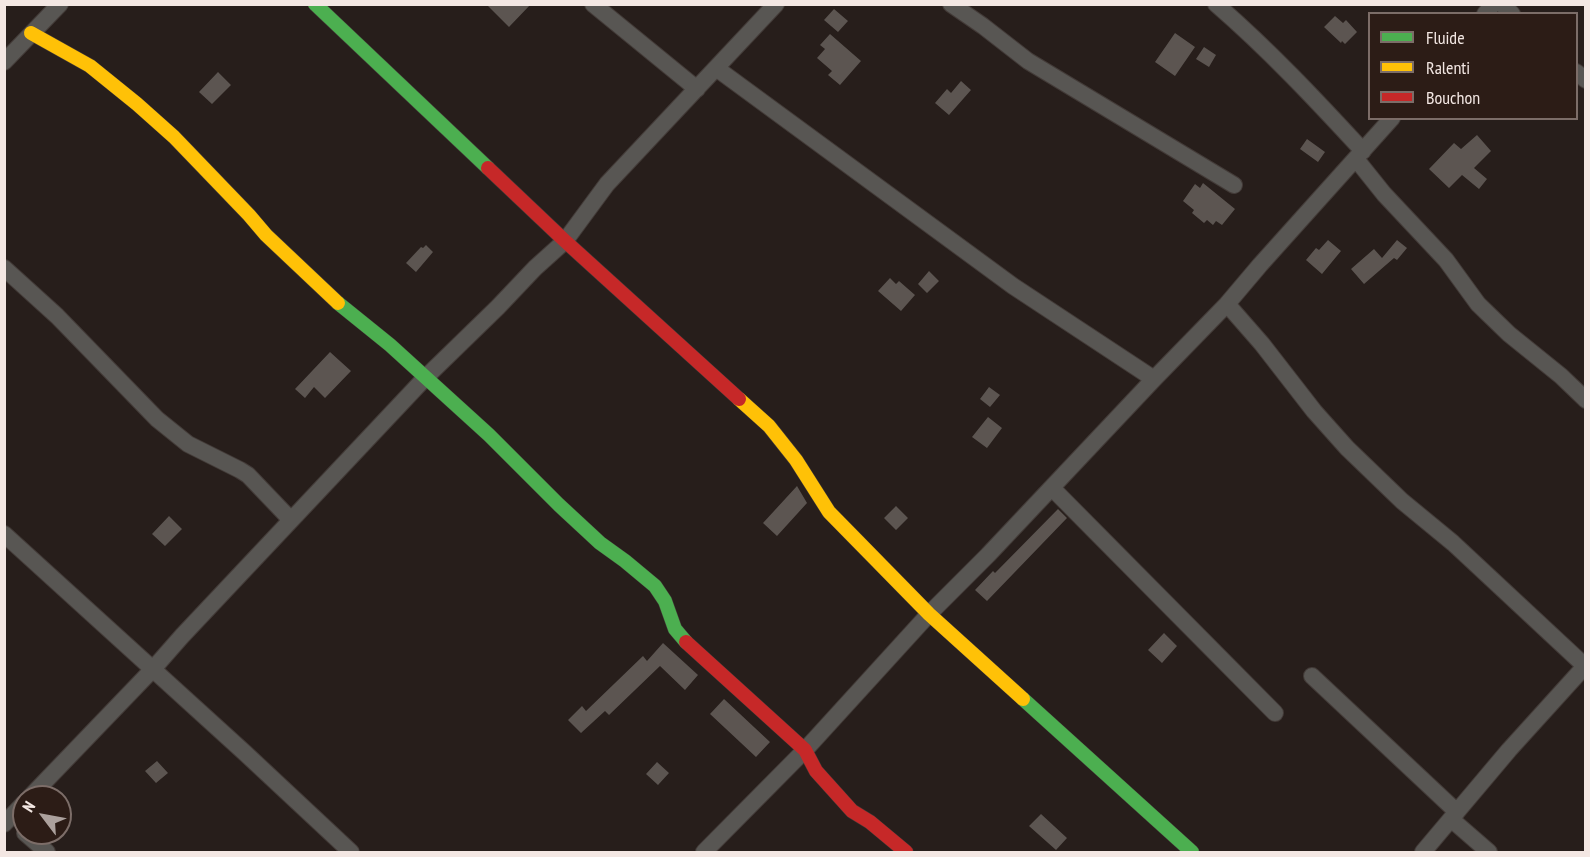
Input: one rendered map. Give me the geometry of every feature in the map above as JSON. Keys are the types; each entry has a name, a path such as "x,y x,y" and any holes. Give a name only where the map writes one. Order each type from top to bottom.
{"street":[{"path":"4,62 60,4"},
{"path":"315,4 565,241 769,426 796,460 829,512 929,614 1192,852"},
{"path":"593,4 697,89"},
{"path":"42,785 424,378 565,241 607,184 776,4"},
{"path":"951,4 1028,61 1234,185"},
{"path":"1216,4 1296,78 1359,155 1384,194 1446,260 1478,304 1509,334 1561,376 1586,400"},
{"path":"1491,7 1506,12"},
{"path":"31,33 90,66 137,104 174,137 295,263 489,435 600,543 655,585 665,601 675,629 684,641 805,750 816,771 852,811 870,822 906,852"},
{"path":"716,68 1013,286 1154,379"},
{"path":"704,852 805,750 929,614 1227,304 1390,120"},
{"path":"4,268 57,316 157,419 188,444 248,476 291,520"},
{"path":"1227,304 1347,448 1402,501 1453,543 1585,666 1509,750 1423,852"},
{"path":"1052,488 1275,713"},
{"path":"4,534 351,852"},
{"path":"1312,676 1489,852"}],"building":[{"path":"486,4 531,4 509,27"},
{"path":"834,9 848,21 838,32 824,20"},
{"path":"1335,16 1343,23 1346,20 1357,32 1345,44 1324,27"},
{"path":"1175,33 1195,47 1175,76 1155,62"},
{"path":"830,34 861,61 840,85 828,75 832,71 817,58 825,49 820,45"},
{"path":"1204,47 1216,55 1209,67 1196,59"},
{"path":"218,72 231,85 212,104 199,92"},
{"path":"961,81 971,90 949,115 935,103 947,89 951,93"},
{"path":"1477,135 1491,151 1474,168 1487,179 1479,189 1462,175 1449,188 1429,169 1454,143 1461,149"},
{"path":"1307,139 1325,152 1318,162 1300,149"},
{"path":"1203,183 1235,209 1222,225 1216,221 1213,225 1207,220 1204,223 1183,201 1195,184 1200,188"},
{"path":"1328,240 1341,251 1322,274 1306,260 1316,248 1319,250"},
{"path":"1397,240 1407,248 1397,260 1394,258 1364,284 1351,269 1374,249 1382,258"},
{"path":"426,245 433,252 416,272 406,263 421,247"},
{"path":"929,271 939,281 927,293 918,284"},
{"path":"890,278 896,284 899,281 915,295 901,311 878,291"},
{"path":"330,352 351,371 325,398 314,387 305,398 295,389"},
{"path":"989,387 1000,395 990,407 980,399"},
{"path":"988,417 1002,428 987,448 972,437"},
{"path":"797,486 807,503 777,536 763,523"},
{"path":"896,506 908,518 896,530 884,518"},
{"path":"1058,509 1067,518 987,601 975,590 993,571 995,573"},
{"path":"169,516 182,529 165,546 152,534"},
{"path":"1164,633 1177,646 1162,663 1148,650"},
{"path":"663,643 698,675 685,690 660,666 609,715 605,711 581,733 568,720 582,706 586,711 643,656 647,661"},
{"path":"724,699 770,742 756,757 710,714"},
{"path":"157,761 168,773 156,783 145,771"},
{"path":"657,762 669,773 658,785 646,774"},
{"path":"1041,814 1067,838 1056,850 1029,826"}],"traffic: fast":[{"path":"315,4 488,168"},
{"path":"338,303 390,345 489,435 600,543 655,586 665,601 675,629 686,642"},
{"path":"1023,699 1192,852"}],"traffic: slow":[{"path":"31,33 90,66 137,104 174,137 266,235 338,303"},
{"path":"739,399 769,426 796,460 829,512 929,614 1023,699"}],"traffic: jam":[{"path":"488,168 739,399"},
{"path":"686,642 805,750 816,771 852,811 870,822 906,852"}]}
